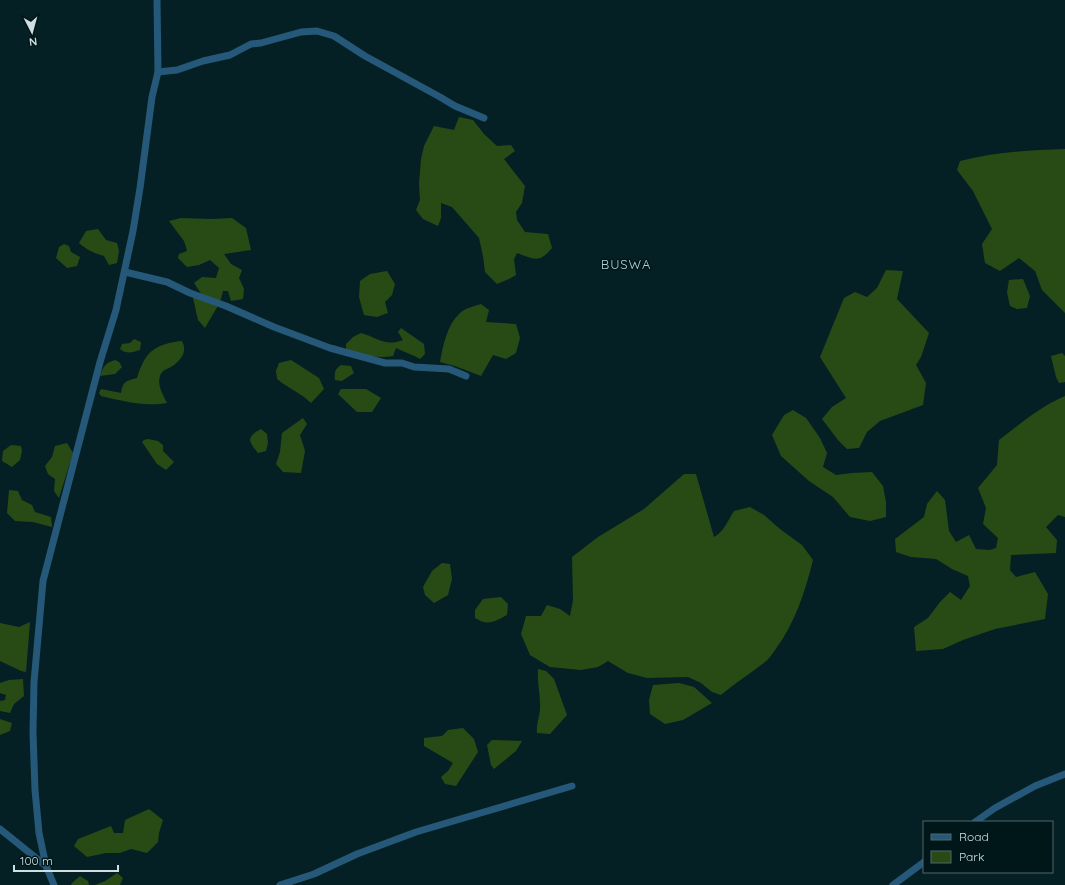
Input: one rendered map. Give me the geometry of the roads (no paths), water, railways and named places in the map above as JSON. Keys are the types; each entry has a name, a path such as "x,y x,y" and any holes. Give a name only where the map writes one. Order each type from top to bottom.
{"street":[{"path":"54,885 46,866 39,834 35,790 33,733 36,657 43,582 100,362 116,310 124,272 140,188 152,97 158,72 157,0"},
{"path":"158,72 177,70 203,61 230,55 251,44 261,43 301,32 316,31 334,36 365,56 455,106 484,118"},
{"path":"124,272 167,282 190,293 330,348 385,362 402,363 414,367 449,369 466,376"},
{"path":"976,821 995,808 1035,786 1065,774"},
{"path":"280,885 314,874 357,854 416,832 572,786"},
{"path":"0,829 46,866"},
{"path":"892,885 923,863"}],"district":[{"name":"BUSWA","path":"626,264"}]}
